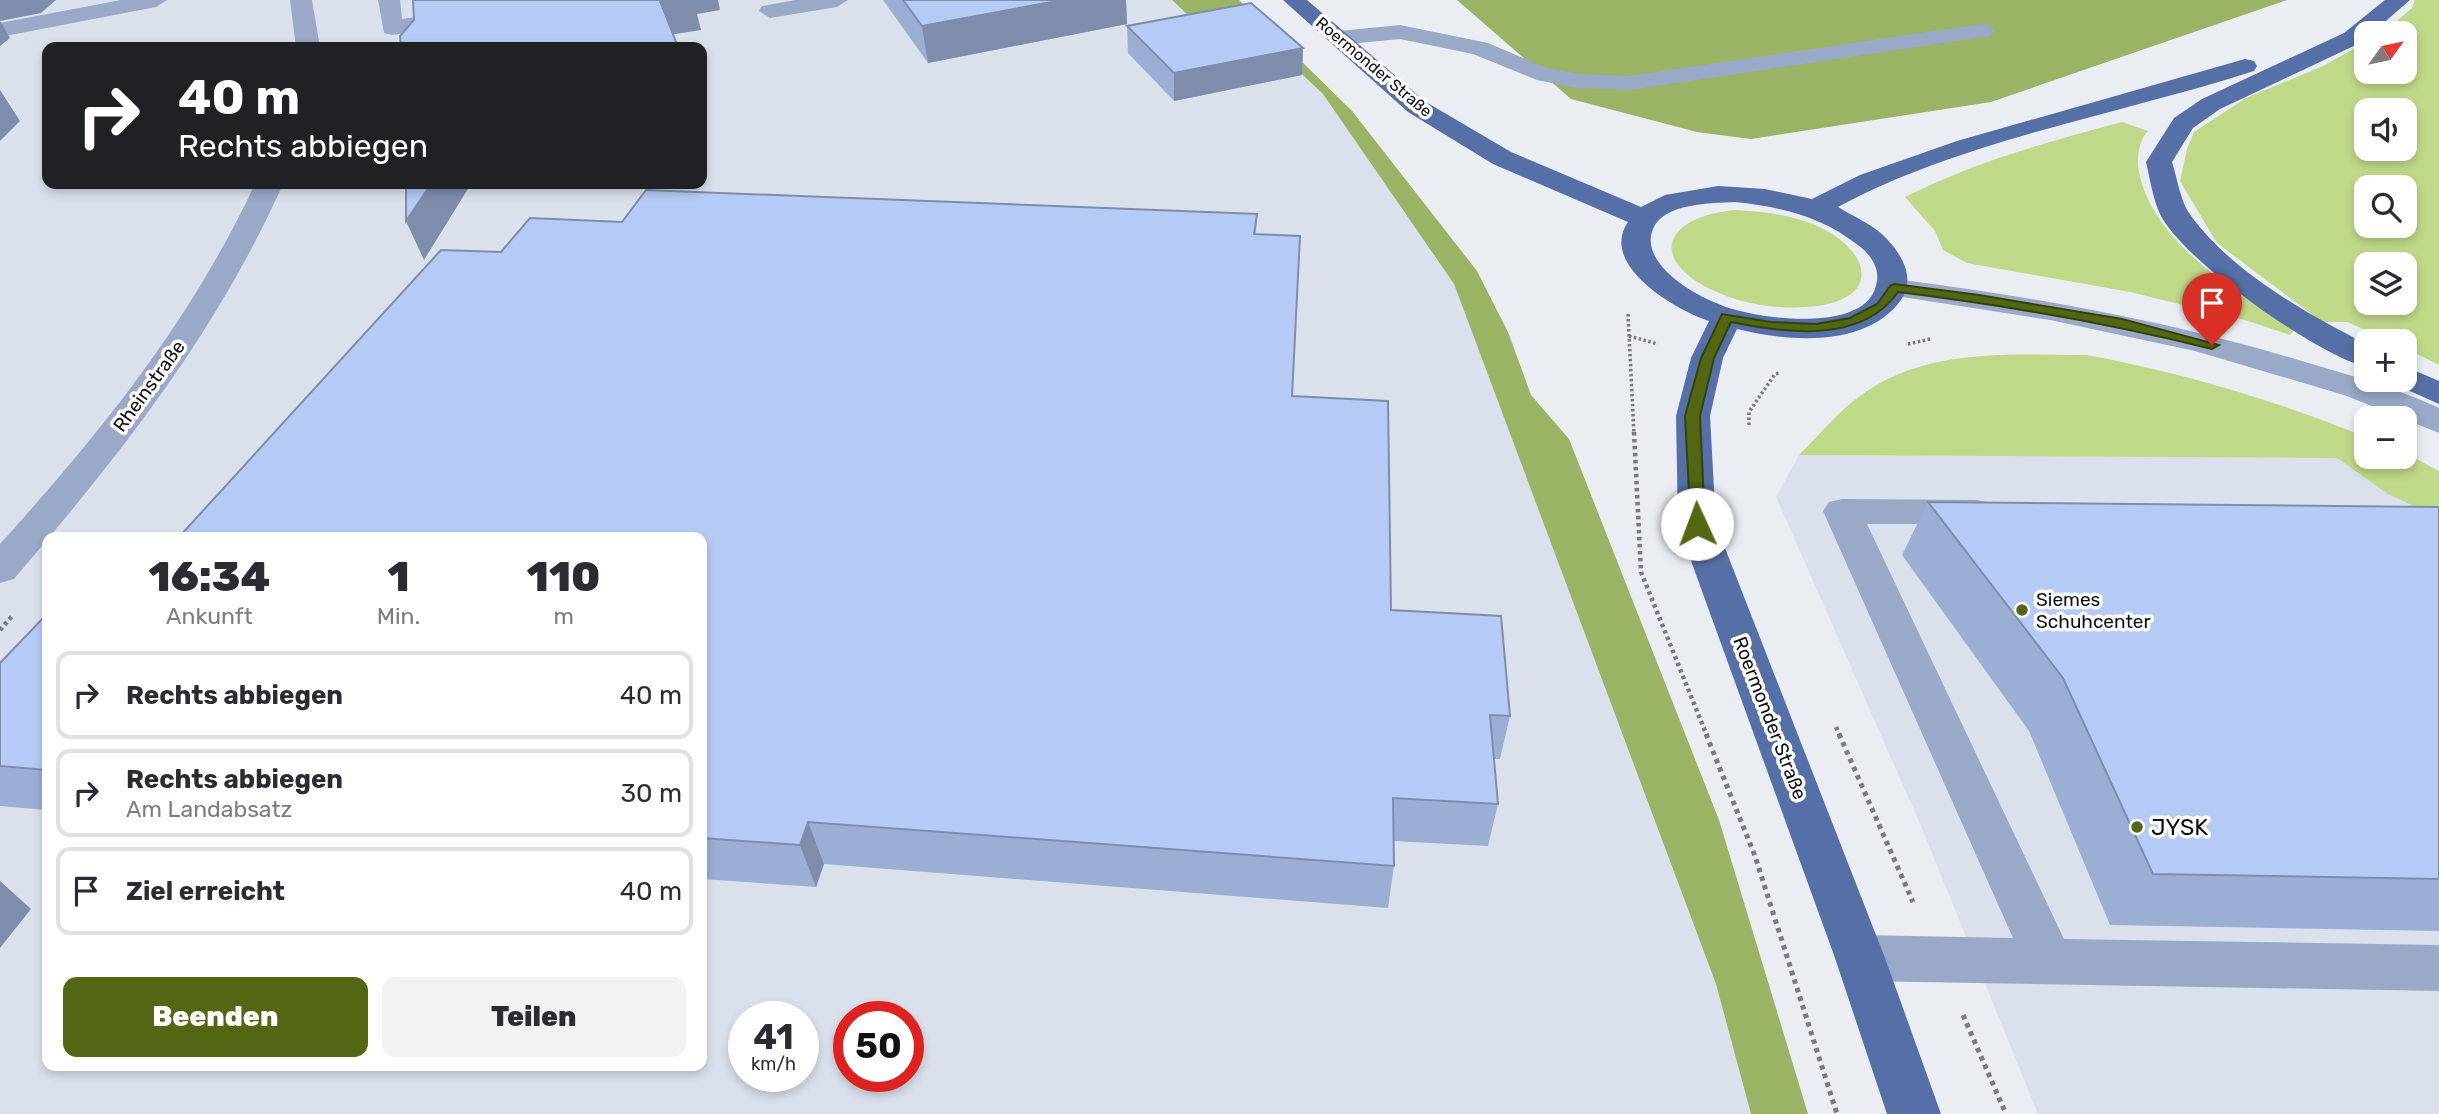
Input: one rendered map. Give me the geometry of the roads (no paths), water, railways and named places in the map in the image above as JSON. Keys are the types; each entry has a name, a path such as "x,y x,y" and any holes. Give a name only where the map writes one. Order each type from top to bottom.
{"main road":[{"name":"Roermonder Straße","path":"1294,0 1417,107 1502,158 1645,219"},
{"path":"2354,350 2324,335 2226,271 2174,214 2159,162 2183,123 2211,104 2352,38 2399,0"},
{"path":"1815,209 1844,190 1962,148 2184,86 2255,62 2348,9"},
{"path":"1723,194 1776,198 1815,209 1850,225 1877,244 1893,266 1894,288 1881,307 1854,321 1816,328 1771,326 1727,317 1686,301 1656,281 1639,258 1635,237 1645,219 1667,204 1698,196 1723,194"},
{"name":"Roermonder Straße","path":"1727,317 1707,358 1693,416 1697,524 1860,958 1913,1114"},
{"path":"2417,383 2439,394"}],"street":[{"path":"0,30 156,0"},
{"path":"301,0 307,42"},
{"path":"389,0 392,28 488,13"},
{"path":"771,12 836,0"},
{"path":"1339,38 1400,32 1480,48 1537,73 1577,81 1629,83 1982,31"},
{"name":"Rheinstraße","path":"0,569 133,411 213,295 246,240 267,189"},
{"path":"1894,288 1979,299 2160,332 2234,351 2364,391 2439,422"},
{"path":"2007,512 1842,510 2048,959"},
{"path":"1860,958 2048,959 2439,968"}],"place":[{"name":"Siemes Schuhcenter","path":"2022,610"},
{"name":"JYSK","path":"2137,827"}]}
